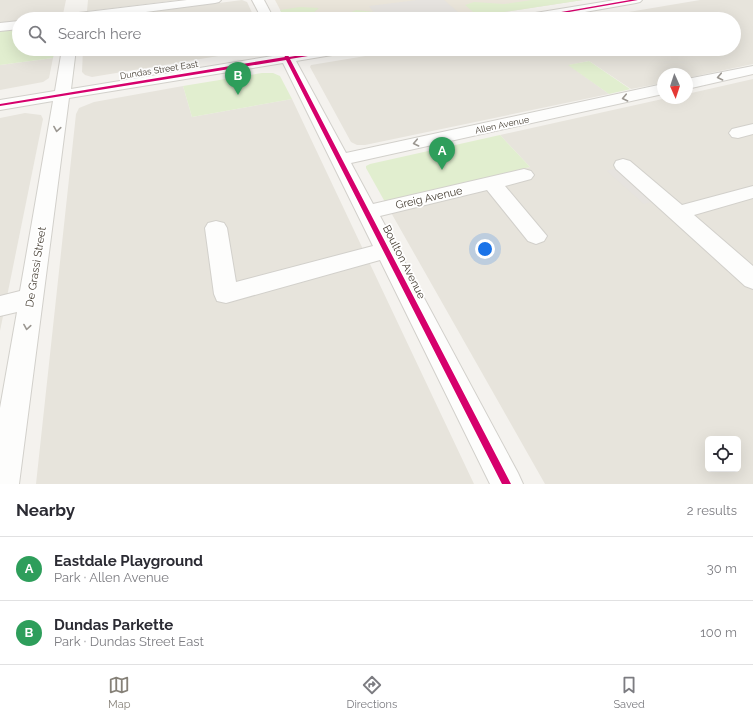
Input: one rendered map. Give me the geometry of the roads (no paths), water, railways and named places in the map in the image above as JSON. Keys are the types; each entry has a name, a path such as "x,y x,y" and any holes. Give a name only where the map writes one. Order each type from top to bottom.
{"street":[{"path":"95,12 215,0"},
{"path":"258,0 264,12"},
{"path":"565,12 636,0"},
{"path":"0,27 12,25"},
{"name":"De Grassi Street","path":"3,484 68,56"},
{"name":"Dundas Street East","path":"0,105 275,56"},
{"name":"Boulton Avenue","path":"287,56 507,484"},
{"path":"693,83 753,70"},
{"name":"Allen Avenue","path":"340,160 657,90"},
{"path":"623,165 753,280"},
{"name":"Greig Avenue","path":"367,212 524,175"},
{"path":"492,183 536,236"},
{"path":"678,213 753,192"},
{"path":"216,228 226,294 387,250"},
{"path":"0,306 32,298"}],"place":[{"name":"Dundas Parkette","path":"238,95"},
{"name":"Eastdale Playground","path":"442,170"}]}
